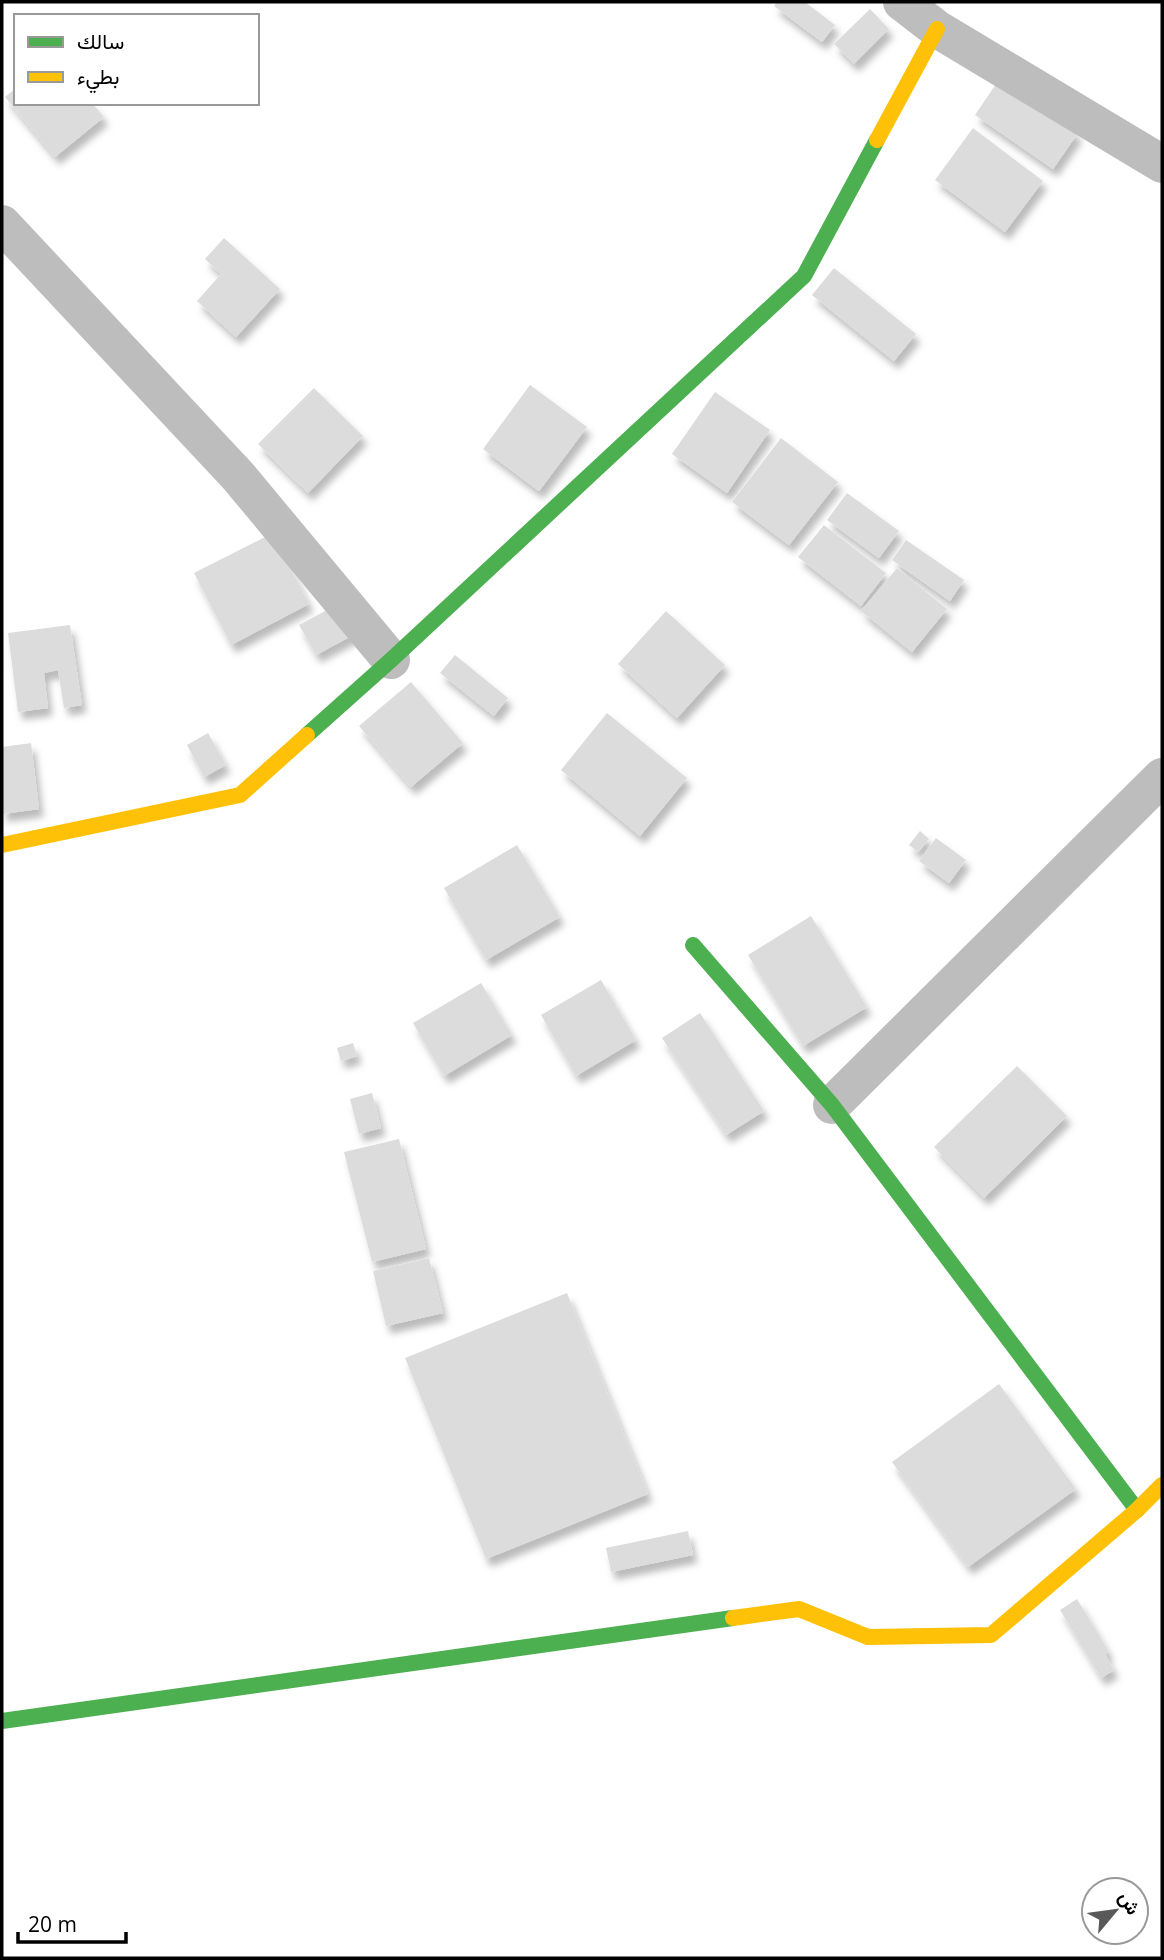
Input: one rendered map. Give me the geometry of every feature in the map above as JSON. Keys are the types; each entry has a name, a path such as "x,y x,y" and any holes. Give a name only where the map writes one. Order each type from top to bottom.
{"street":[{"path":"902,2 937,29 1162,164"},
{"path":"2,845 240,795 391,660 804,276 937,29"},
{"path":"2,224 238,476 391,660"},
{"path":"832,1105 1162,777"},
{"path":"693,945 832,1105 1137,1510"},
{"path":"2,1721 799,1609 868,1637 991,1635 1137,1510 1162,1485"}],"building":[{"path":"777,2 805,2 835,25 822,42 774,6"},
{"path":"870,9 889,29 854,64 834,44"},
{"path":"1000,78 1078,133 1053,169 975,115"},
{"path":"14,90 14,105 94,105 104,117 55,157 5,97"},
{"path":"973,128 1043,181 1005,232 935,180"},
{"path":"224,238 280,289 236,337 197,301 221,274 205,259"},
{"path":"834,268 916,334 894,361 812,295"},
{"path":"530,385 587,427 539,491 483,449"},
{"path":"314,388 363,436 308,493 258,444"},
{"path":"715,392 770,430 727,493 672,454"},
{"path":"781,438 838,482 789,545 732,502"},
{"path":"847,493 899,531 879,558 827,520"},
{"path":"824,525 886,573 861,606 798,557"},
{"path":"273,533 309,604 231,645 194,573"},
{"path":"906,540 964,580 950,601 892,560"},
{"path":"897,568 947,609 912,652 861,611"},
{"path":"340,603 357,633 316,655 299,625"},
{"path":"666,611 725,665 677,718 618,664"},
{"path":"70,625 82,705 64,708 58,670 44,673 48,708 18,712 8,633"},
{"path":"455,655 508,698 494,716 440,673"},
{"path":"411,682 463,743 411,787 359,726"},
{"path":"607,713 687,778 640,836 561,770"},
{"path":"208,733 226,765 204,777 187,745"},
{"path":"31,743 39,809 2,814 2,747"},
{"path":"920,831 929,839 918,852 909,845"},
{"path":"936,838 966,860 949,883 919,861"},
{"path":"517,845 560,917 486,960 444,888"},
{"path":"811,916 867,1007 803,1046 748,955"},
{"path":"601,980 636,1040 576,1076 541,1015"},
{"path":"481,983 512,1035 444,1076 413,1023"},
{"path":"700,1013 764,1111 726,1135 662,1038"},
{"path":"353,1043 357,1056 341,1061 337,1048"},
{"path":"1017,1066 1067,1116 984,1198 934,1147"},
{"path":"372,1093 381,1128 359,1134 350,1099"},
{"path":"399,1139 426,1249 372,1262 344,1152"},
{"path":"429,1258 443,1313 386,1326 373,1271"},
{"path":"567,1293 648,1494 486,1559 405,1358"},
{"path":"999,1384 1076,1489 968,1567 892,1462"},
{"path":"688,1531 693,1555 611,1572 606,1548"},
{"path":"1077,1599 1109,1652 1105,1654 1114,1670 1101,1678 1060,1610"}],"traffic: fast":[{"path":"307,735 804,276 877,140"},
{"path":"693,945 832,1105 1137,1510"},
{"path":"2,1721 733,1618"}],"traffic: slow":[{"path":"877,140 937,29"},
{"path":"2,845 240,795 307,735"},
{"path":"733,1618 799,1609 868,1637 991,1635 1137,1510 1162,1485"}]}
